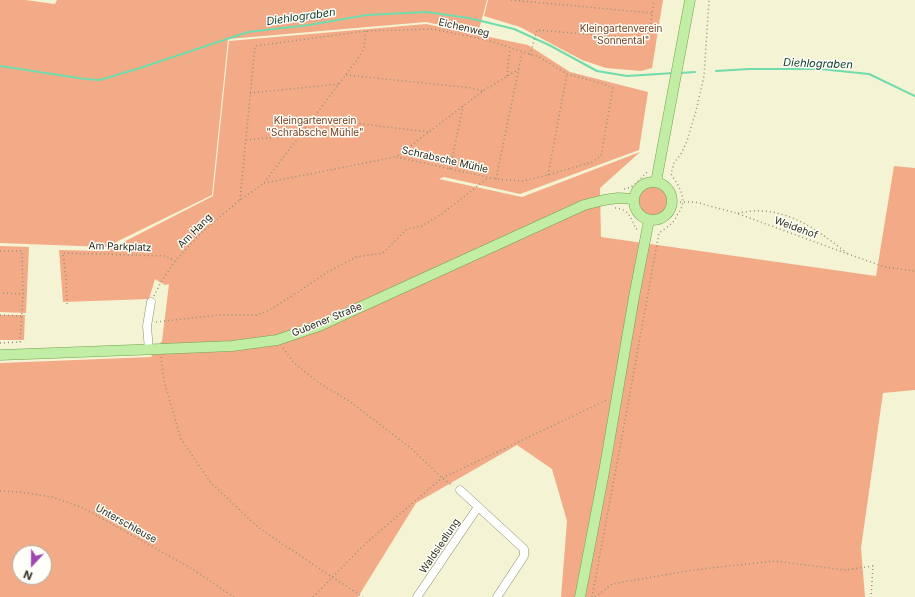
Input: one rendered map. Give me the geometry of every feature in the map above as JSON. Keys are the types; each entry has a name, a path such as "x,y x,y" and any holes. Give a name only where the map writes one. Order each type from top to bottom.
{"main road":[{"path":"656,182 690,0"},
{"path":"650,182 656,182 666,187 670,191 672,196 672,206 667,215 659,220 649,220 640,216 637,212 634,199 636,192 640,187 650,182"},
{"name":"Gubener Straße","path":"0,355 160,350 232,346 277,340 319,326 584,205 618,198 634,199"},
{"path":"580,597 649,220"}],"street":[{"path":"149,350 148,323 151,302"},
{"path":"460,490 524,549 524,556 497,597"},
{"name":"Waldsiedlung","path":"417,597 478,507"}],"path":[{"path":"511,0 652,13"},
{"path":"530,55 537,30 643,38 649,37 654,0"},
{"path":"592,597 659,234 663,229 672,223 682,208 682,193 671,174 674,163 681,154 686,141 696,111 704,76 709,0"},
{"name":"Eichenweg","path":"250,93 255,46 366,31 433,29 487,40 539,57 567,74 604,84 613,88"},
{"path":"264,183 357,60 364,48 366,31"},
{"path":"507,76 510,48"},
{"path":"496,179 522,52"},
{"name":"Schrabsche Mühle","path":"396,157 483,91 519,69"},
{"path":"548,175 567,74"},
{"path":"346,75 472,88 483,91"},
{"path":"240,200 250,93 339,84"},
{"name":"Schrabsche Mühle","path":"396,157 496,179 523,181 592,162 601,156 613,88"},
{"path":"450,169 464,106"},
{"path":"312,118 429,132"},
{"path":"246,140 299,135"},
{"path":"264,183 396,157"},
{"path":"148,323 219,315 256,315 268,311 326,273 356,257 383,253 408,228 422,226 443,213 489,177"},
{"name":"Am Hang","path":"151,302 161,282 175,261 202,232 240,200 264,183"},
{"name":"Weidehof","path":"672,202 695,202 736,213 885,267 915,271"},
{"path":"736,213 763,211 788,215 820,232 848,254"},
{"path":"0,251 22,251 23,294 20,342 0,343"},
{"name":"Am Parkplatz","path":"67,304 63,253 165,256 175,261"},
{"path":"0,293 23,294"},
{"path":"0,315 22,316"},
{"path":"277,340 294,363 319,383 350,401 412,449 442,478 460,490"},
{"path":"160,350 164,382 181,439 211,483 258,528 363,597"},
{"name":"Unterschleuse","path":"0,491 20,492 52,497 83,508 189,567 234,597"},
{"path":"595,597 612,584 692,570 774,561 846,570 873,566 871,597"}],"green space":[{"path":"0,0 25,0 55,4 57,0 487,0 478,33 426,22 228,39 212,195 106,247 0,243"},
{"name":"Kleingartenverein \"Sonnental\"","path":"488,0 663,0 652,68 641,71 606,68 582,60 520,27 484,16"},
{"name":"Kleingartenverein \"Schrabsche Mühle\"","path":"426,24 528,45 570,72 648,92 639,150 520,194 444,177 439,179 522,197 640,152 600,188 601,237 876,276 894,166 915,168 915,390 883,393 861,548 865,597 561,597 567,521 552,469 517,445 416,503 358,597 0,597 0,363 151,357 162,341 169,284 165,285 155,279 149,299 63,302 59,250 106,251 213,196 229,41"},
{"path":"653,186 664,190 668,201 664,212 653,216 642,212 638,201 642,190"},
{"path":"0,246 29,247 26,313 0,312"},
{"path":"0,315 25,315 24,340 0,340"}],"waterway":[{"name":"Diehlograben","path":"0,66 100,80 248,32 309,25 367,15 426,12 469,18 514,29 549,45 597,71 627,76 674,73"},
{"name":"Diehlograben","path":"716,71 749,69 820,69 869,74 915,96"},
{"name":"Diehlograben","path":"680,73 695,72"}]}
